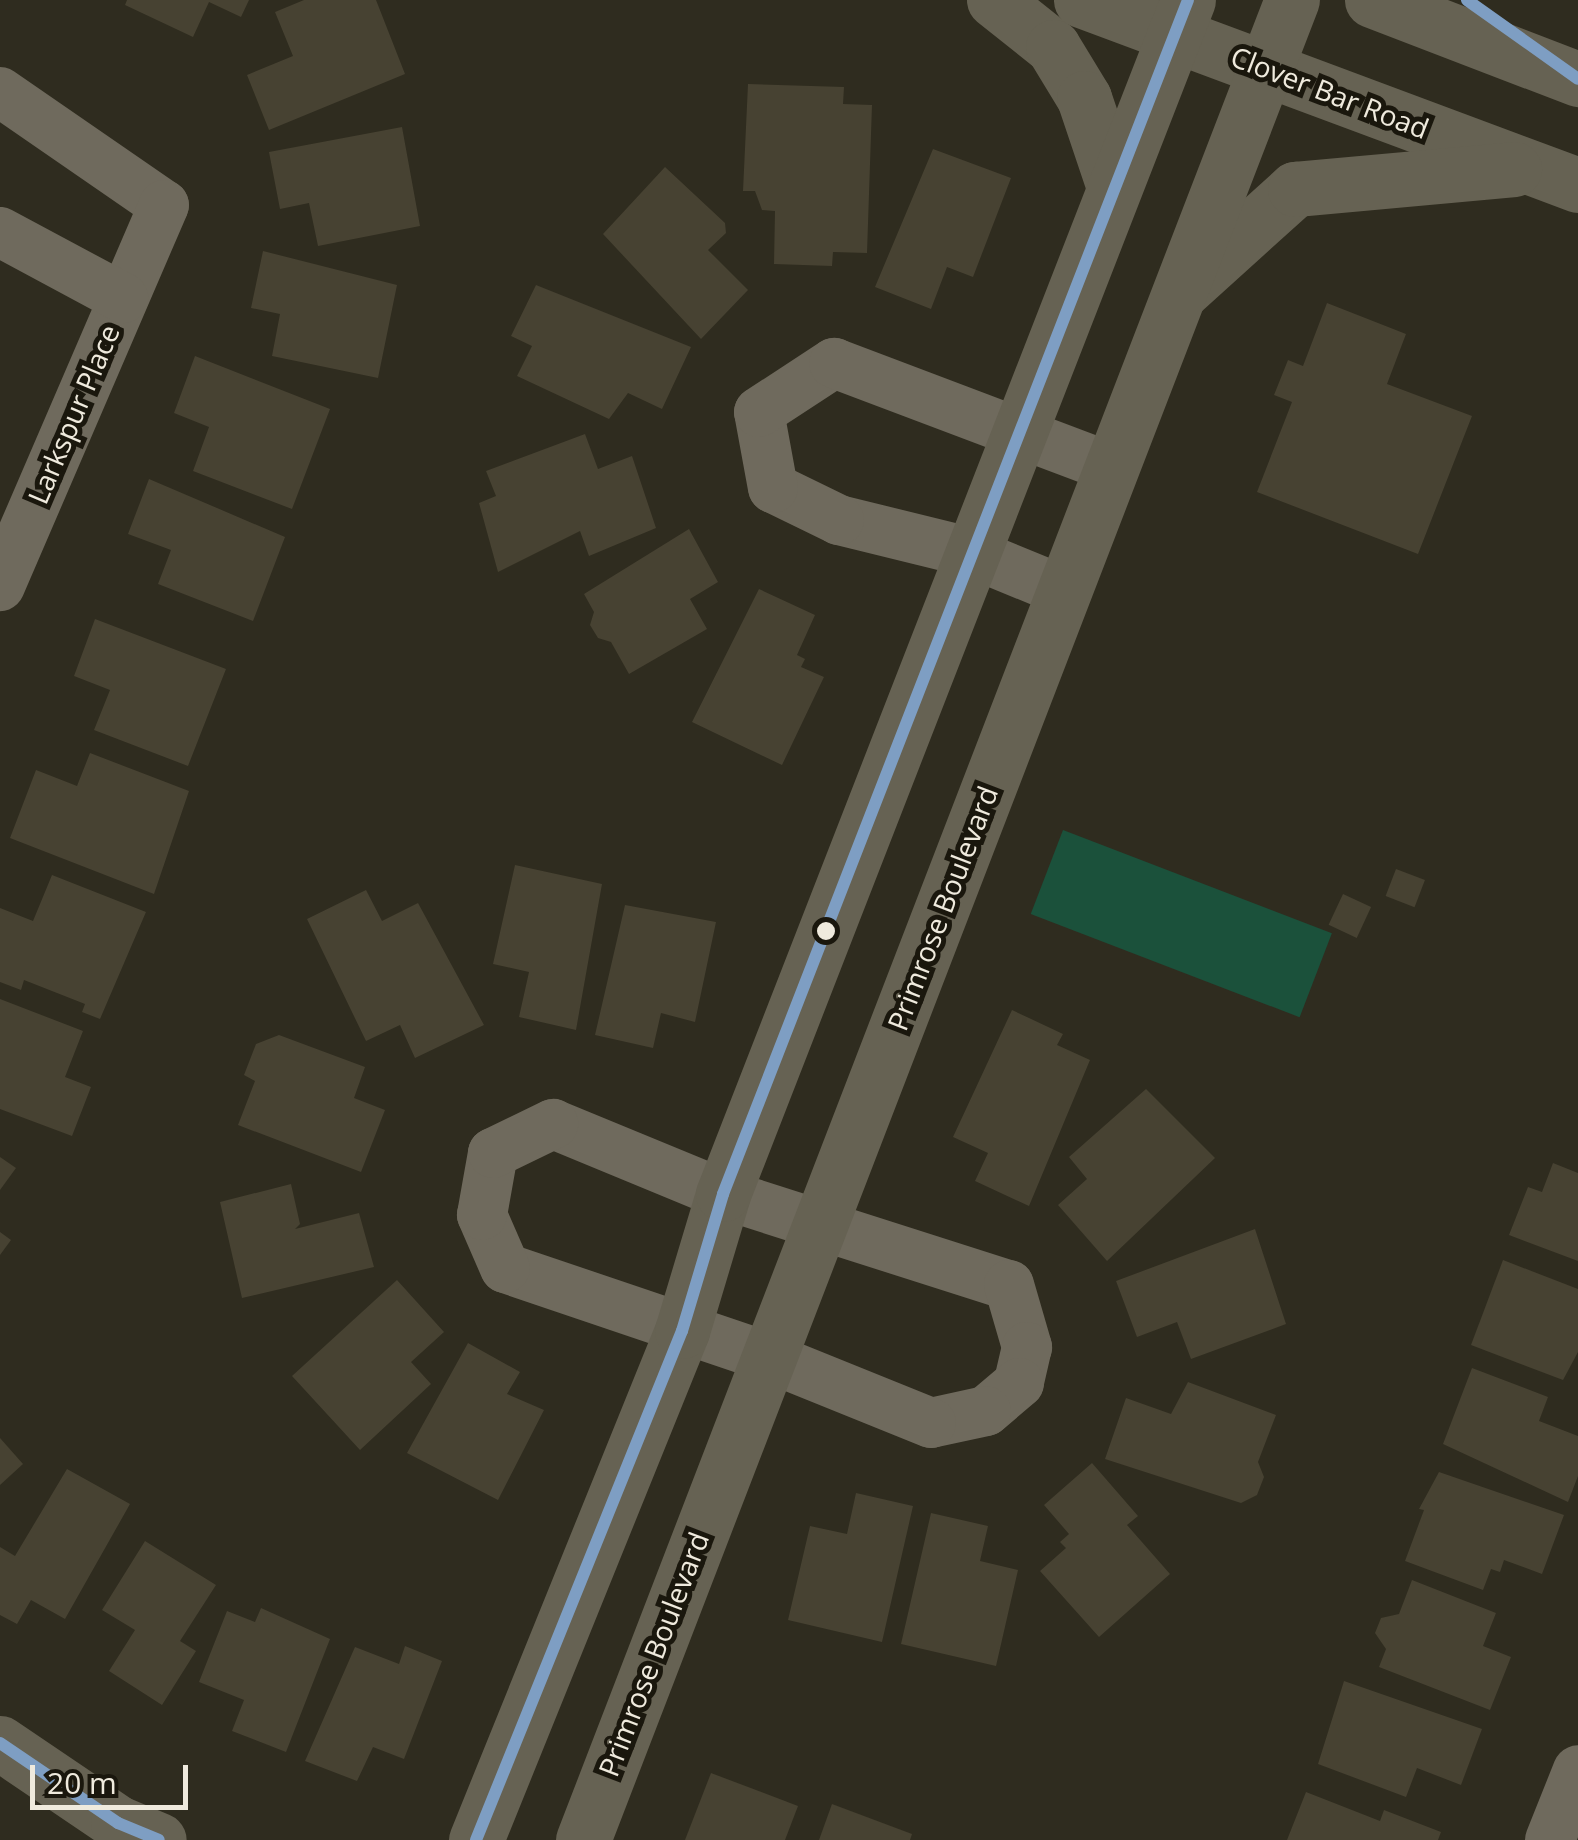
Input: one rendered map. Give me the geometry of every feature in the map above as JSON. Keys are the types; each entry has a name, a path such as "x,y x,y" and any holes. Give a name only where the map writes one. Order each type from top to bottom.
{"street":[{"path":"994,0 1053,47 1084,98 1113,184"},
{"name":"Clover Bar Road","path":"1081,0 1182,16 1264,68 1554,176"},
{"name":"Primrose Boulevard","path":"583,1840 765,1356 820,1224 1064,591 1108,466 1292,0"},
{"path":"1372,0 1578,79"},
{"path":"1467,0 1578,79"},
{"path":"476,1840 682,1330 723,1194 969,552 1182,16"},
{"name":"Larkspur Place","path":"0,92 164,205 0,586"},
{"path":"1175,298 1296,189 1554,176"},
{"name":"Larkspur Place","path":"0,232 123,298"},
{"path":"1064,591 969,552 839,520 773,488 759,412 834,363 1108,466"},
{"path":"553,1124 723,1194 820,1224 1009,1285 1028,1347 1019,1384 986,1410 931,1423 765,1356 504,1268 482,1215 493,1153 553,1124"},
{"path":"0,1742 118,1823 159,1840"},
{"path":"1550,1840 1578,1770"}],"green space":[{"path":"1063,830 1332,933 1300,1017 1031,914"}],"building":[{"path":"127,0 249,0 241,17 209,2 193,37 125,5"},
{"path":"304,0 376,0 405,74 269,130 247,75 293,56 275,12"},
{"path":"748,84 844,87 843,104 872,105 867,253 833,252 832,266 774,264 775,211 762,210 755,191 743,191"},
{"path":"402,127 420,226 318,246 309,203 280,209 269,152"},
{"path":"933,149 1011,178 973,277 947,267 931,309 875,287"},
{"path":"665,167 725,223 726,233 708,250 748,290 701,339 603,234"},
{"path":"263,251 397,285 378,378 272,356 280,314 251,308"},
{"path":"536,285 691,347 662,409 628,393 609,419 517,376 532,346 511,336"},
{"path":"1327,303 1406,334 1387,384 1472,416 1418,554 1257,492 1292,402 1274,395 1288,360 1303,366"},
{"path":"195,356 330,409 292,509 193,471 209,427 174,413"},
{"path":"585,434 598,469 632,456 656,528 589,556 580,531 498,572 479,503 496,496 486,471"},
{"path":"149,479 285,537 253,621 158,584 171,550 128,534"},
{"path":"689,529 718,582 690,599 707,629 629,674 611,642 598,638 590,625 594,612 584,594"},
{"path":"759,589 815,615 797,655 805,659 801,667 824,677 782,765 692,722"},
{"path":"95,619 226,669 188,766 94,730 110,690 74,676"},
{"path":"90,753 189,791 154,894 10,838 36,770 77,786"},
{"path":"515,865 602,884 576,1030 519,1017 529,972 493,964"},
{"path":"1396,869 1425,880 1415,907 1386,896"},
{"path":"52,875 146,912 100,1019 82,1012 85,1004 24,980 21,990 0,982 0,908 33,921"},
{"path":"366,890 382,921 418,903 484,1025 415,1058 400,1025 366,1041 307,919"},
{"path":"1343,894 1371,907 1357,938 1329,925"},
{"path":"625,905 716,922 695,1022 661,1013 653,1048 595,1035"},
{"path":"0,999 83,1031 65,1077 91,1087 72,1136 0,1109"},
{"path":"1012,1010 1063,1034 1057,1045 1090,1060 1029,1206 975,1181 988,1153 953,1137"},
{"path":"279,1035 365,1067 354,1098 385,1110 361,1172 238,1125 255,1081 244,1075 256,1044"},
{"path":"1146,1089 1215,1158 1107,1261 1058,1205 1087,1179 1069,1157"},
{"path":"0,1157 16,1168 0,1190"},
{"path":"1553,1163 1578,1173 1578,1261 1509,1235 1528,1187 1542,1192"},
{"path":"291,1184 300,1224 295,1229 359,1213 374,1267 242,1298 220,1202"},
{"path":"1255,1229 1286,1324 1191,1359 1177,1322 1137,1337 1116,1281"},
{"path":"0,1232 11,1240 0,1255"},
{"path":"1503,1260 1578,1289 1578,1352 1563,1380 1471,1345"},
{"path":"397,1280 444,1332 411,1362 431,1384 360,1450 292,1376"},
{"path":"468,1343 520,1372 507,1394 544,1410 498,1500 407,1453"},
{"path":"1472,1368 1548,1397 1539,1421 1578,1436 1578,1476 1568,1502 1443,1444"},
{"path":"1188,1382 1276,1415 1258,1462 1264,1477 1257,1495 1241,1503 1105,1459 1126,1398 1171,1414"},
{"path":"0,1438 23,1464 0,1485"},
{"path":"1092,1463 1138,1516 1127,1525 1170,1574 1099,1637 1040,1571 1066,1548 1060,1542 1069,1534 1044,1505"},
{"path":"67,1469 130,1504 65,1619 31,1600 17,1624 0,1615 0,1547 15,1556"},
{"path":"1439,1472 1564,1515 1542,1574 1504,1560 1500,1572 1491,1569 1483,1590 1405,1561 1424,1510 1419,1509"},
{"path":"856,1493 913,1506 882,1642 788,1620 810,1526 847,1534"},
{"path":"931,1513 988,1526 980,1561 1018,1570 996,1666 901,1644"},
{"path":"145,1541 216,1585 180,1641 196,1651 162,1705 109,1671 135,1630 102,1610"},
{"path":"1412,1580 1496,1613 1483,1646 1511,1657 1490,1710 1379,1667 1386,1649 1375,1633 1381,1618 1399,1614"},
{"path":"261,1608 330,1639 286,1752 232,1731 244,1700 199,1682 227,1611 255,1622"},
{"path":"405,1646 442,1661 404,1759 373,1747 357,1781 305,1761 355,1647 399,1664"},
{"path":"1344,1681 1482,1729 1461,1785 1417,1768 1406,1797 1318,1764"},
{"path":"711,1773 798,1806 785,1840 685,1840"},
{"path":"1306,1792 1380,1821 1384,1810 1441,1832 1438,1840 1287,1840"},
{"path":"832,1804 912,1834 910,1840 819,1840"}],"transit line":[{"path":"476,1840 682,1331 723,1194 1188,0"},
{"path":"1467,0 1578,79"},
{"path":"0,1743 118,1823 159,1840"}]}
